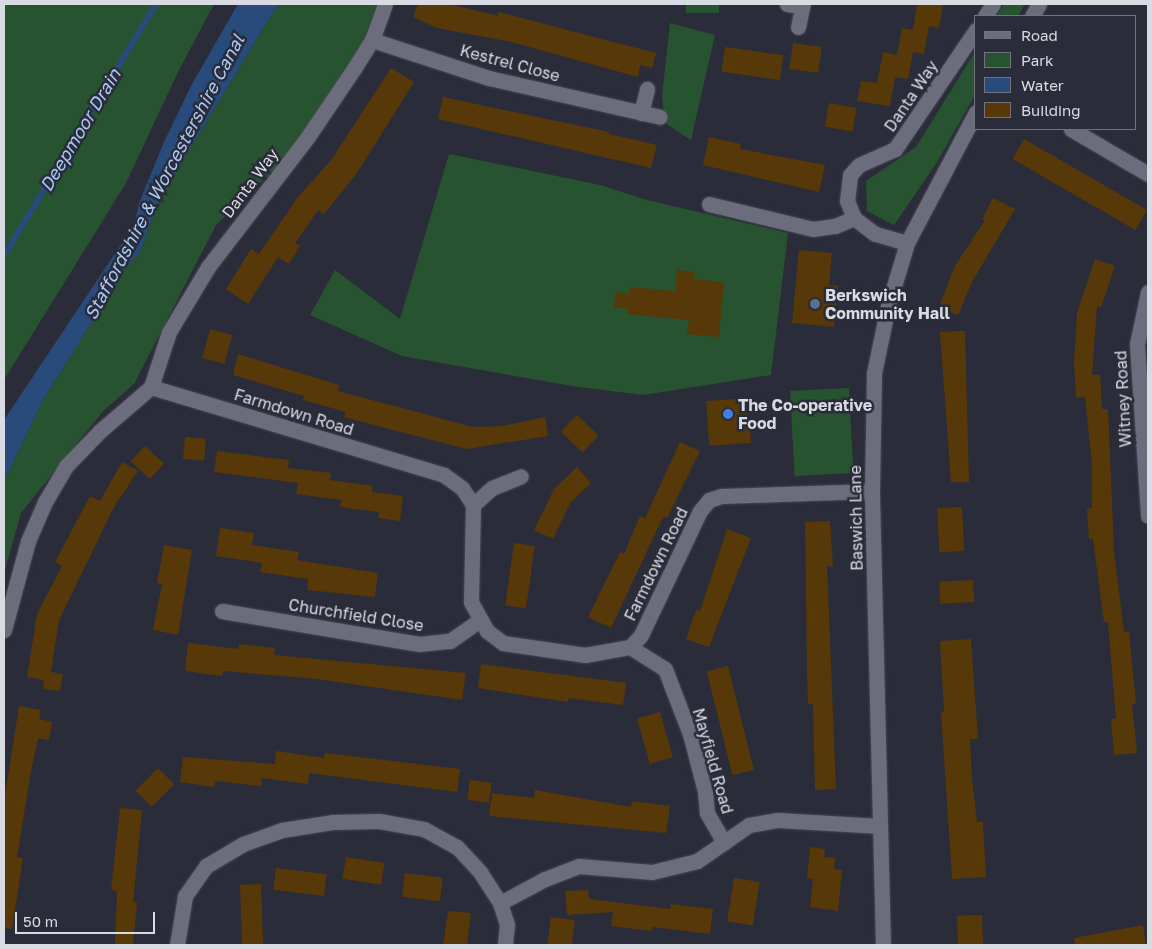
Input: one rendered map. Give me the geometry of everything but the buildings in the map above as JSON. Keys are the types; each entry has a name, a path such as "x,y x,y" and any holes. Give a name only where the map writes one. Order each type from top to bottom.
{"street":[{"name":"Danta Way","path":"151,387 169,332 208,267 306,138 372,40 385,4"},
{"path":"786,4 802,5 798,27"},
{"path":"986,15 993,4"},
{"path":"1033,15 1039,4"},
{"name":"Danta Way","path":"854,218 847,201 850,175 859,165 895,149 974,33"},
{"name":"Kestrel Close","path":"372,40 490,78 660,117"},
{"path":"641,113 647,89"},
{"name":"Baswich Lane","path":"883,945 872,491 874,373 888,306 907,243 974,116"},
{"path":"1072,130 1148,174"},
{"path":"710,204 813,229 835,226 854,218 875,234 907,243"},
{"name":"Witney Road","path":"1148,292 1137,344 1148,508"},
{"path":"4,630 28,541 66,466 100,431 151,387"},
{"name":"Farmdown Road","path":"151,387 444,475 462,488 473,505 471,602 479,621 503,643 586,655 630,647 641,635 700,511 709,500 721,496 872,491"},
{"path":"473,505 492,488 521,476"},
{"name":"Churchfield Close","path":"222,611 418,644 450,641 479,621"},
{"name":"Mayfield Road","path":"630,647 665,669 690,734 705,791 707,813 724,844"},
{"path":"500,902 545,878 579,866 652,872 697,861 749,825 778,820 880,826"},
{"path":"177,945 185,896 206,866 244,844 282,830 333,822 379,821 424,829 457,847 480,872 500,902 507,925 505,945"}],"green space":[{"path":"4,4 214,4 179,70 126,183 4,380"},
{"path":"278,4 383,4 372,40 307,138 216,225 134,384 104,410 21,513 4,573 4,481 43,400 125,269 140,252 159,200"},
{"path":"686,4 719,4 719,13 686,13"},
{"path":"1004,4 1025,4 1019,15 998,15"},
{"path":"670,23 715,35 691,140 665,123 662,96"},
{"path":"974,53 974,97 936,164 894,225 867,211 866,181 916,147"},
{"path":"449,154 600,185 647,200 788,233 771,375 643,395 572,386 402,356 310,315 335,270 400,319"},
{"path":"849,388 853,473 795,476 790,391"}],"water":[{"name":"Staffordshire & Worcestershire Canal","path":"238,4 278,4 159,200 140,252 125,269 43,400 4,481 4,420 124,240 132,234 139,203 164,142 192,84"}],"waterway":[{"name":"Deepmoor Drain","path":"4,256 156,4"}],"place":[{"name":"Berkswich Community Hall","path":"815,304"},
{"name":"The Co-operative Food","path":"728,414"}]}
